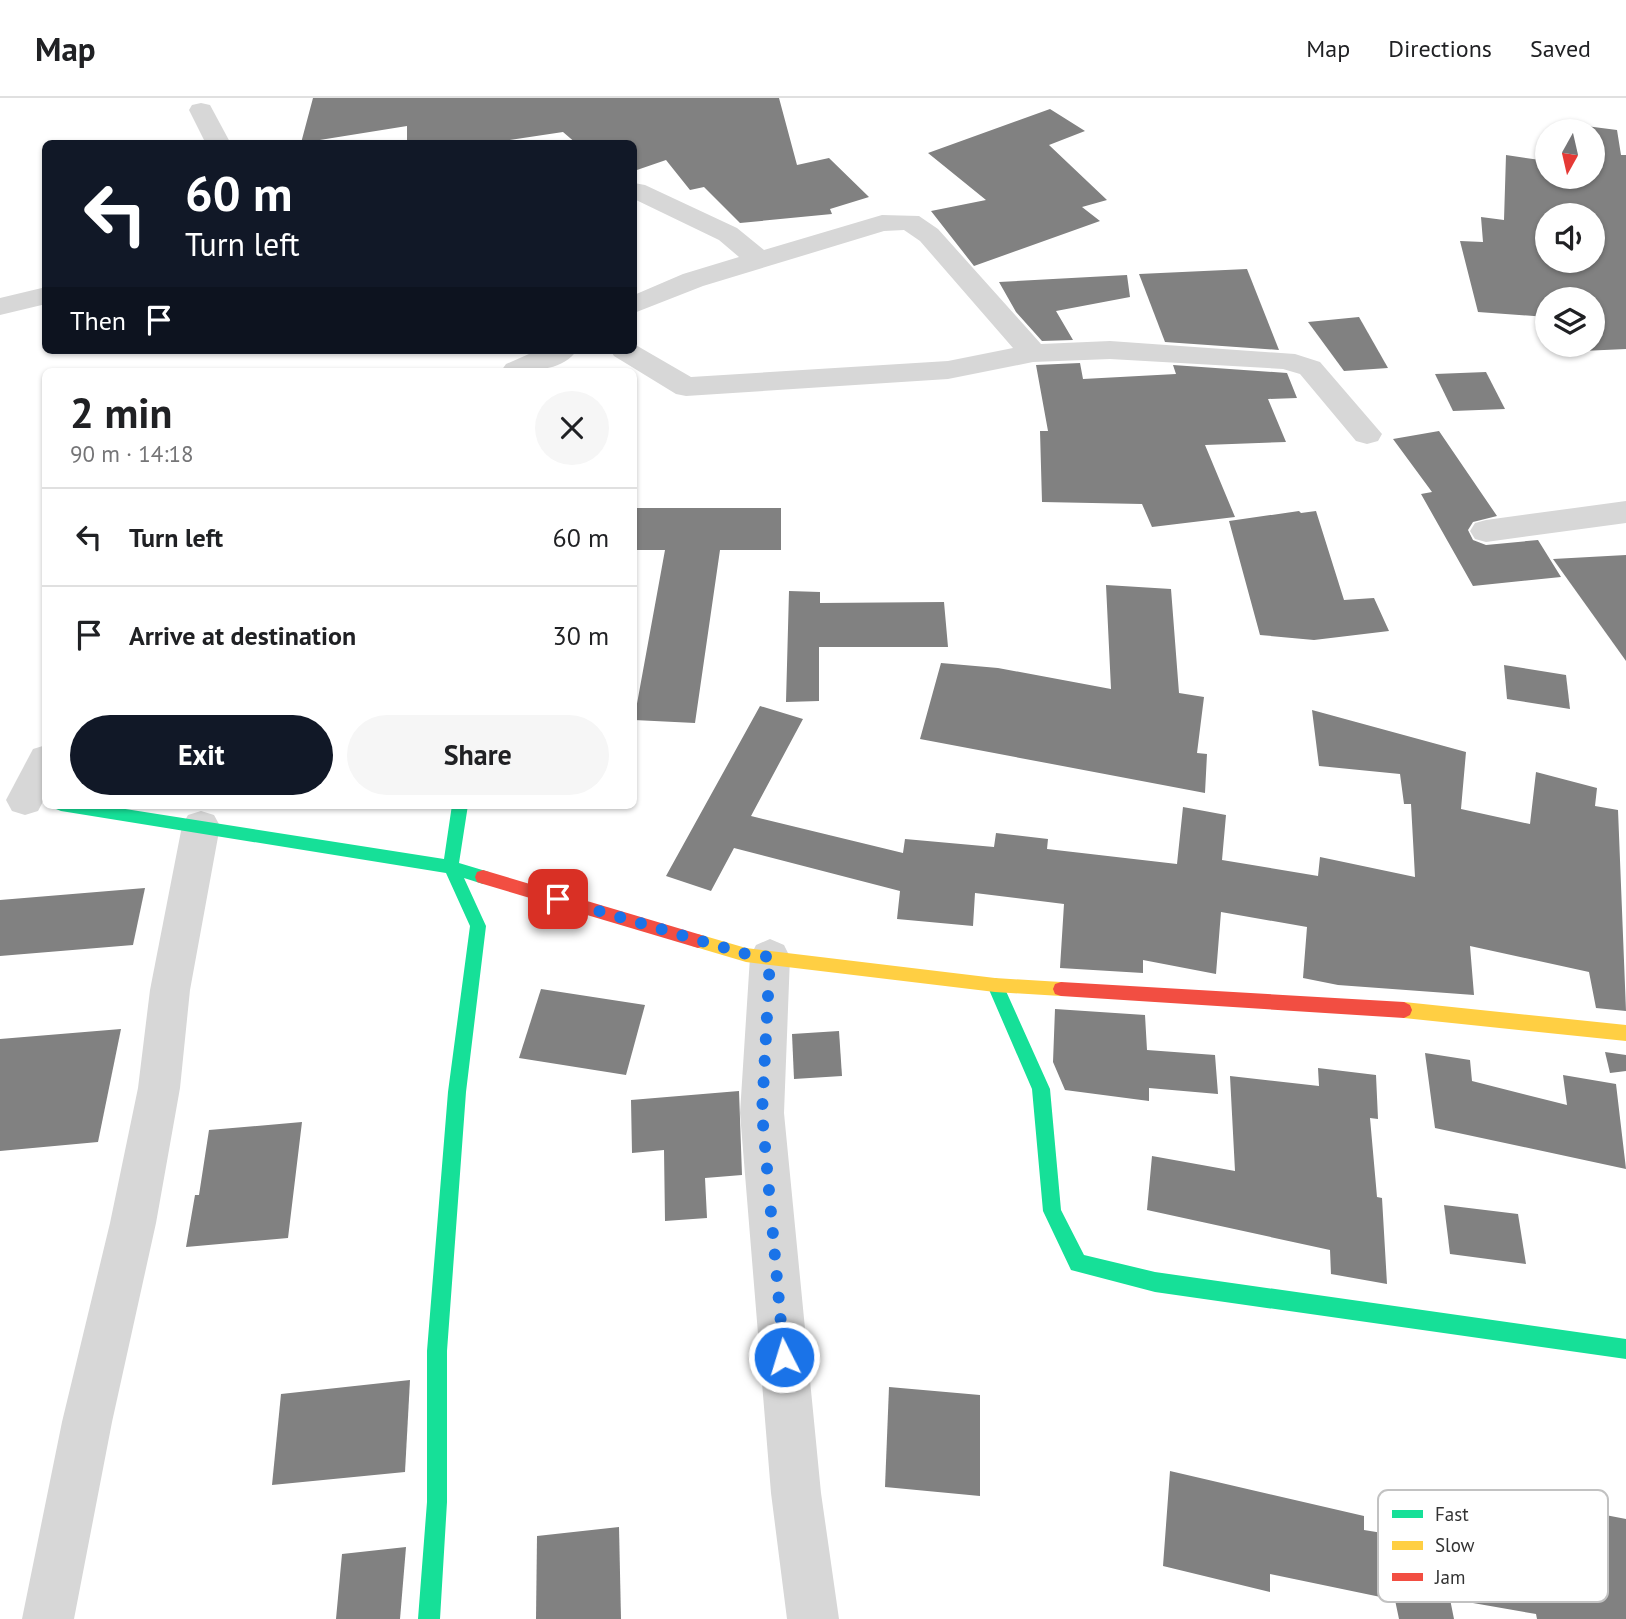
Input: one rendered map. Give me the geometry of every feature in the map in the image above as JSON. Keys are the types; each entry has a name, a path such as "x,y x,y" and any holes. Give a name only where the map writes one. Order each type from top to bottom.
{"street":[{"path":"201,110 217,140"},
{"path":"637,190 728,234 759,260"},
{"path":"637,304 693,280 759,260 883,223 910,222 929,234 1033,353"},
{"path":"0,307 42,296"},
{"path":"631,354 686,387 948,370 1033,353 1110,350 1285,360 1310,368 1367,434"},
{"path":"523,368 554,354"},
{"path":"1486,531 1626,512"},
{"path":"23,800 42,766"},
{"path":"88,809 451,867 746,954 995,985 1441,1012 1626,1033"},
{"path":"429,1619 437,1502 437,1350 457,1092 478,926 451,867 459,809"},
{"path":"48,1619 87,1422 133,1223 159,1088 170,990 201,826"},
{"path":"770,957 762,1113 796,1493 813,1619"},
{"path":"995,985 1041,1089 1052,1211 1078,1263 1155,1282 1626,1349"}],"building":[{"path":"313,98 779,98 797,165 829,158 869,197 830,209 832,214 740,223 704,187 690,190 666,160 637,170 637,140 572,140 563,132 510,140 407,140 407,126 320,140 302,140"},
{"path":"1050,109 1085,131 1049,145 1107,200 1082,207 1100,221 974,266 931,211 986,200 928,153"},
{"path":"1605,128 1617,130 1621,155 1626,155 1626,349 1605,350 1605,287 1535,287 1535,316 1478,312 1460,241 1483,242 1481,217 1504,220 1506,155 1535,159 1535,189 1605,189"},
{"path":"1247,269 1279,350 1165,342 1139,274"},
{"path":"1127,275 1130,297 1056,311 1073,340 1042,341 1016,312 999,282"},
{"path":"1359,317 1388,368 1344,371 1308,322"},
{"path":"1080,363 1083,379 1176,374 1173,365 1287,373 1297,398 1268,399 1286,442 1205,445 1235,517 1152,527 1142,504 1042,502 1040,431 1048,431 1036,365"},
{"path":"1486,372 1505,409 1453,411 1435,374"},
{"path":"1439,431 1497,516 1473,522 1468,530 1473,540 1486,545 1538,540 1561,577 1473,586 1421,494 1432,492 1393,439"},
{"path":"637,508 781,508 781,550 720,550 695,723 637,720 637,704 665,550 637,550"},
{"path":"1316,511 1344,600 1374,598 1389,631 1314,640 1260,635 1229,521"},
{"path":"1626,555 1626,661 1553,559"},
{"path":"1106,585 1171,589 1179,693 1204,697 1197,753 1207,754 1205,793 920,739 941,663 998,668 1111,689"},
{"path":"789,591 820,592 820,603 944,602 948,647 819,647 819,701 786,702"},
{"path":"1504,665 1566,675 1570,709 1507,699"},
{"path":"760,706 803,719 751,816 903,853 905,839 994,847 996,833 1048,839 1047,849 1177,864 1183,807 1226,815 1222,860 1318,876 1320,857 1415,877 1411,804 1404,804 1400,774 1319,766 1312,710 1466,752 1461,809 1530,824 1536,772 1597,788 1595,806 1618,810 1626,1011 1596,1008 1589,972 1470,946 1474,995 1338,985 1303,978 1307,927 1221,912 1216,974 1143,960 1143,973 1060,968 1064,904 975,893 973,926 897,919 900,891 734,848 711,891 666,876"},
{"path":"145,888 133,945 0,956 0,900"},
{"path":"541,989 645,1005 626,1075 519,1058"},
{"path":"1055,1009 1145,1015 1147,1050 1215,1055 1218,1094 1149,1088 1149,1101 1065,1090 1053,1062"},
{"path":"121,1029 98,1142 0,1151 0,1039"},
{"path":"839,1031 842,1076 794,1079 792,1034"},
{"path":"1605,1052 1626,1055 1626,1071 1610,1073"},
{"path":"1425,1053 1470,1060 1472,1081 1567,1105 1563,1075 1616,1084 1626,1169 1435,1128"},
{"path":"1318,1068 1376,1075 1378,1119 1370,1118 1377,1197 1382,1198 1387,1284 1331,1274 1330,1250 1147,1210 1152,1156 1235,1171 1230,1076 1319,1086"},
{"path":"739,1091 742,1175 705,1178 707,1218 665,1221 664,1150 632,1153 631,1100"},
{"path":"302,1122 288,1238 186,1247 195,1195 199,1195 209,1130"},
{"path":"1444,1205 1518,1214 1526,1264 1450,1254"},
{"path":"410,1380 405,1472 272,1485 281,1394"},
{"path":"889,1387 980,1395 980,1496 885,1487"},
{"path":"1170,1471 1364,1516 1364,1530 1378,1532 1378,1596 1270,1574 1270,1592 1163,1566"},
{"path":"1608,1516 1626,1519 1626,1619 1537,1619 1536,1614 1467,1602 1608,1602"},
{"path":"619,1527 621,1619 536,1619 537,1536"},
{"path":"406,1547 400,1619 336,1619 342,1554"},
{"path":"1395,1602 1451,1602 1454,1619 1399,1619"}],"traffic: fast":[{"path":"86,809 451,867 483,877"},
{"path":"429,1619 437,1502 437,1351 457,1092 478,926 451,867 459,809"},
{"path":"995,985 1041,1089 1052,1211 1078,1263 1155,1282 1626,1349"}],"traffic: slow":[{"path":"698,941 746,955 995,985 1061,989"},
{"path":"1404,1010 1626,1033"}],"traffic: jam":[{"path":"483,877 698,941"},
{"path":"1061,989 1404,1010"}],"route":[{"path":"558,899 746,954 770,957 762,1113 784,1357"}]}
